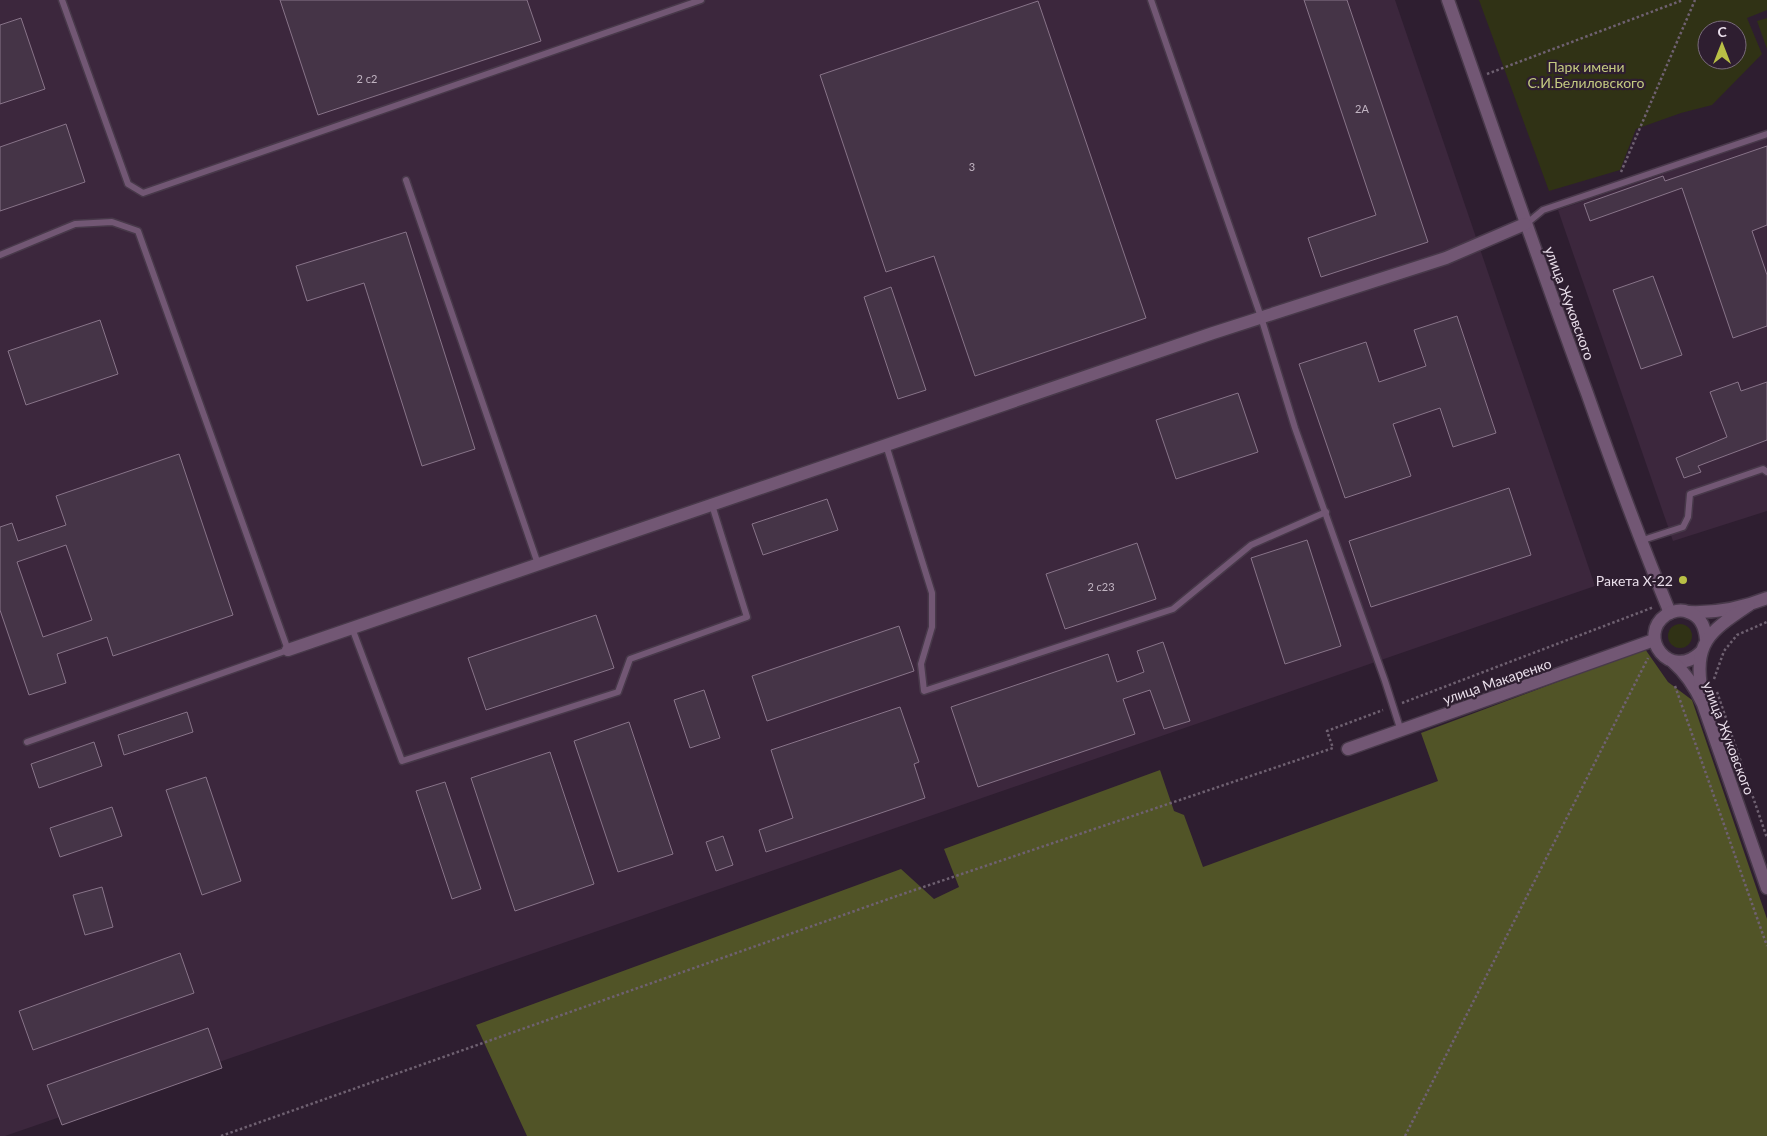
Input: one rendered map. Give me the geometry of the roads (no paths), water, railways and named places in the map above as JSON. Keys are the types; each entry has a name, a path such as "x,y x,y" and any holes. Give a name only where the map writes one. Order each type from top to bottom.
{"street":[{"name":"улица Жуковского","path":"1448,0 1477,78 1525,224 1640,541 1667,608"},
{"path":"288,650 1261,317 1446,258 1525,224"},
{"path":"1701,652 1689,661 1681,663 1673,662 1660,652 1654,640 1655,632 1667,608 1709,613 1748,605 1767,598"},
{"path":"1703,704 1700,683 1701,652 1706,639 1724,622 1748,605"},
{"path":"1689,612 1699,618 1705,628 1706,639"},
{"name":"улица Макаренко","path":"1348,749 1654,640"},
{"name":"улица Жуковского","path":"1673,662 1690,678 1703,704 1767,888"}],"lane":[{"path":"62,0 128,184 143,193 701,0"},
{"path":"1151,0 1261,317 1295,428 1326,512 1401,731"},
{"path":"1525,224 1543,210 1767,134"},
{"path":"406,180 538,564"},
{"path":"0,254 75,224 112,222 138,231 288,650 27,742"},
{"path":"886,445 932,593 932,628 921,664 924,691 1173,610 1251,544 1326,512"},
{"path":"1640,541 1683,527 1688,517 1690,494 1763,469 1767,472"},
{"path":"352,628 402,762 618,692 630,659 747,617 712,505"}],"place":[{"name":"Ракета Х-22","path":"1683,580"}],"park label":[{"name":"Парк имени С.И.Белиловского","path":"1586,74"}]}
